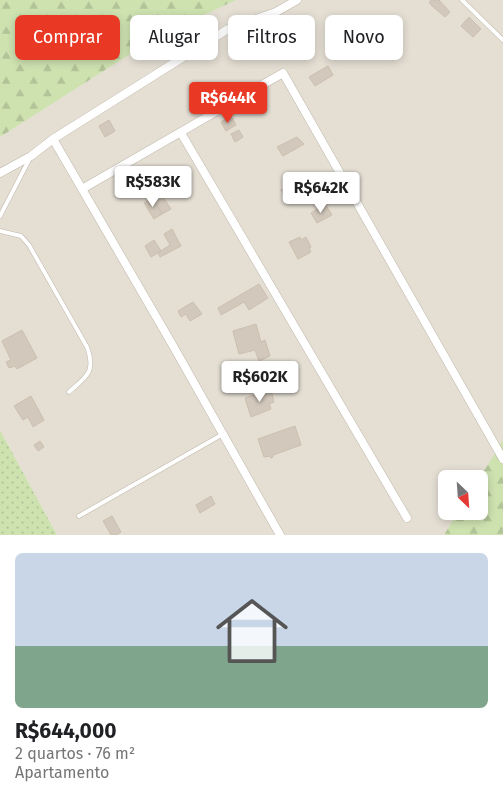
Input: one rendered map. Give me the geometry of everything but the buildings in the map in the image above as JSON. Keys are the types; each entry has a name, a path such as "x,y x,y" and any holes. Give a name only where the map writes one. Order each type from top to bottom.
{"street":[{"path":"0,173 31,156 53,139 228,29 276,12 297,0"},
{"path":"82,189 283,73 503,459"},
{"path":"181,133 407,518"},
{"path":"53,139 280,535"}],"lane":[{"path":"462,0 503,40"},
{"path":"0,216 31,156"},
{"path":"0,231 21,236 29,245 92,361 90,371 69,392"},
{"path":"79,516 223,434"}],"shaded area":[{"path":"236,0 503,0 503,440 485,470 438,470 438,520 453,520 444,535 57,535 0,430 0,137 130,54 130,60 218,60 218,15 204,15"}],"green space":[{"path":"0,0 236,0 204,15 130,15 130,54 0,137"},
{"path":"0,430 57,535 0,535"},
{"path":"503,440 503,535 444,535 453,520 488,520 488,470 485,470"}]}
